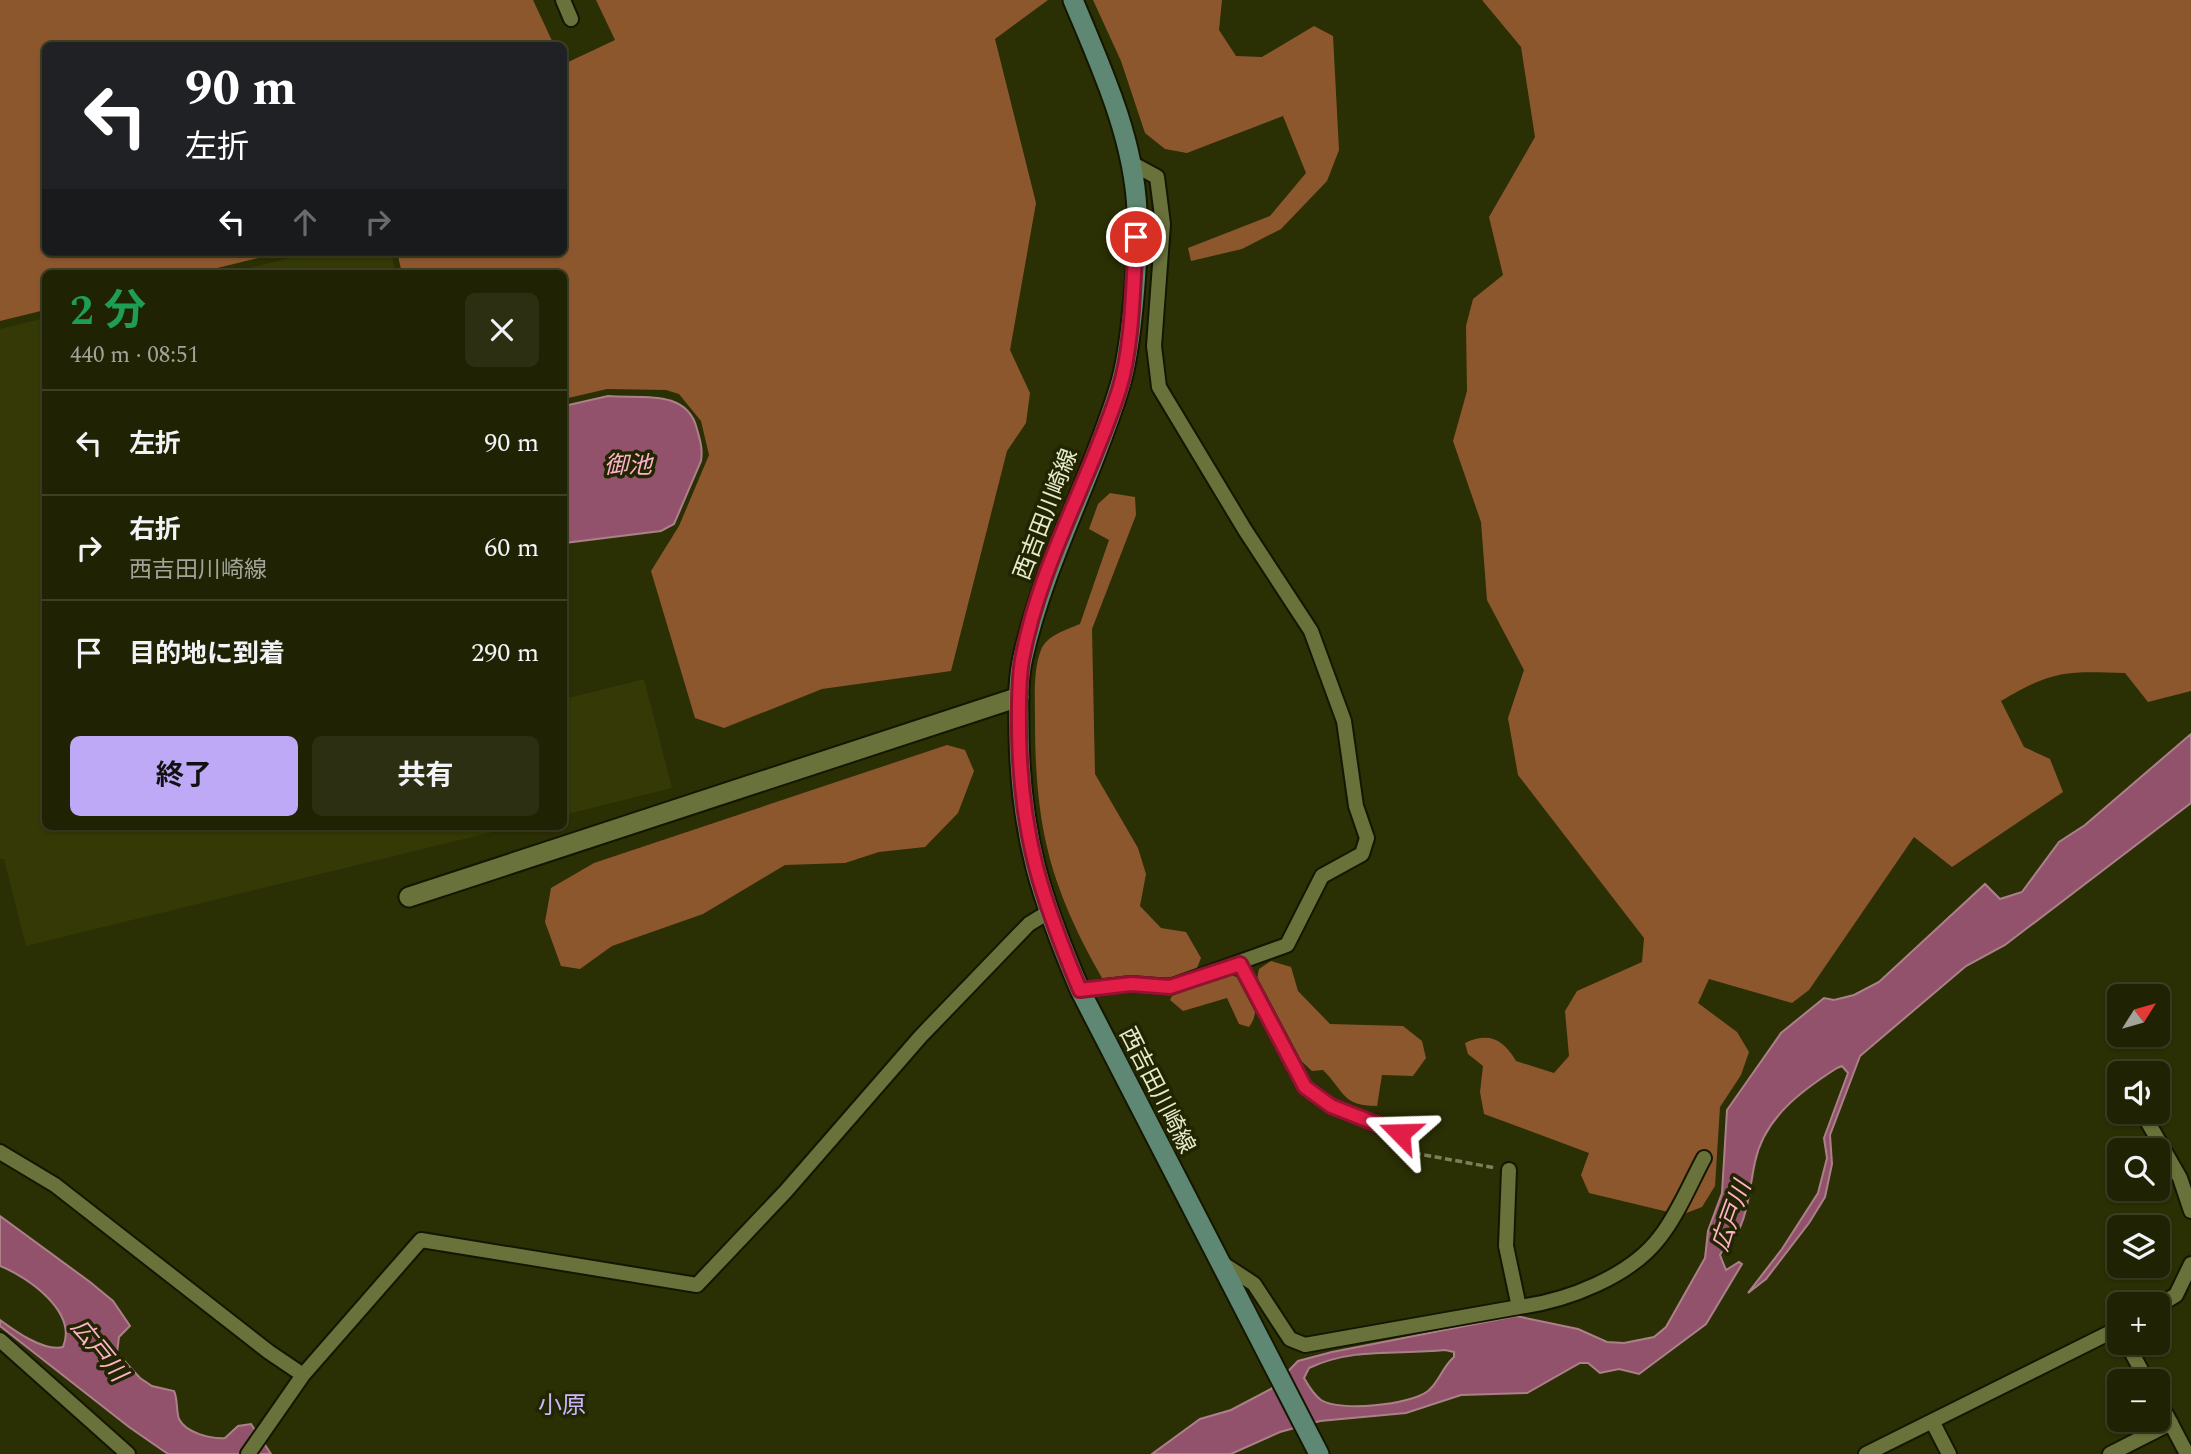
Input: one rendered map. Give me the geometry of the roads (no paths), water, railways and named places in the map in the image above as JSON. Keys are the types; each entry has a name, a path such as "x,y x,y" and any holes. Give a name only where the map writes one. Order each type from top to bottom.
{"main road":[{"name":"西吉田川崎線","path":"1073,0 1103,70 1133,164 1138,213 1132,308 1120,387 1039,601 1022,660 1019,697 1021,802 1034,867 1047,913 1080,990 1319,1454"}],"street":[{"path":"563,0 571,19"},
{"path":"1080,990 1131,984 1170,987 1287,945 1322,876 1362,854 1367,838 1356,806 1344,721 1311,631 1245,530 1158,387 1154,346 1163,225 1157,177 1133,164"},
{"path":"409,897 1019,697"},
{"path":"248,1454 303,1375 421,1240 697,1285 786,1191 921,1036 1029,923 1047,913"},
{"path":"1240,964 1305,1087 1331,1106 1400,1133"},
{"path":"2149,1124 2180,1178 2191,1211"},
{"path":"0,1152 55,1185 269,1352 303,1375"},
{"path":"1220,1262 1254,1284 1290,1339 1305,1345 1519,1307 1573,1295 1640,1257 1663,1233 1704,1157"},
{"path":"1509,1170 1506,1246 1519,1307"},
{"path":"2170,1299 2176,1295 2191,1264"},
{"path":"1866,1454 2107,1335"},
{"path":"0,1340 128,1454"},
{"path":"1932,1420 1950,1454"},
{"path":"2110,1454 2171,1423 2188,1454"}],"water":[{"name":"御池","path":"608,396 661,398 673,401 692,416 701,449 701,461 674,524 661,531 567,543 567,405"},
{"name":"広戸川","path":"2191,734 2191,803 2005,945 1966,966 1860,1056 1830,1135 1832,1164 1825,1197 1809,1223 1766,1279 1748,1293 1782,1249 1818,1193 1827,1158 1824,1138 1848,1073 1842,1066 1837,1068 1810,1086 1775,1119 1760,1146 1739,1230 1720,1255 1726,1270 1739,1262 1742,1264 1706,1324 1639,1374 1619,1369 1600,1373 1588,1363 1580,1363 1527,1393 1461,1395 1406,1413 1320,1421 1280,1432 1231,1454 1152,1454 1200,1419 1231,1410 1271,1389 1298,1361 1332,1352 1516,1316 1578,1329 1607,1342 1624,1343 1654,1337 1666,1327 1705,1258 1708,1231 1722,1193 1727,1110 1781,1033 1824,998 1834,1000 1854,995 1879,982 1985,884 2000,899 2022,892 2059,842 2085,825","holes":["1445,1350 1454,1352 1454,1357 1428,1391 1391,1403 1358,1406 1330,1404 1318,1398 1304,1378 1309,1368 1326,1361 1359,1354"]},
{"name":"広戸川","path":"0,1216 113,1301 130,1326 119,1337 117,1353 140,1378 152,1386 174,1391 182,1424 199,1434 225,1438 238,1426 251,1424 271,1454 168,1454 129,1427 0,1326 0,1320 39,1344 55,1348 63,1347 66,1334 57,1309 48,1298 24,1278 0,1266"}],"district":[{"name":"小原","path":"562,1405"}]}
